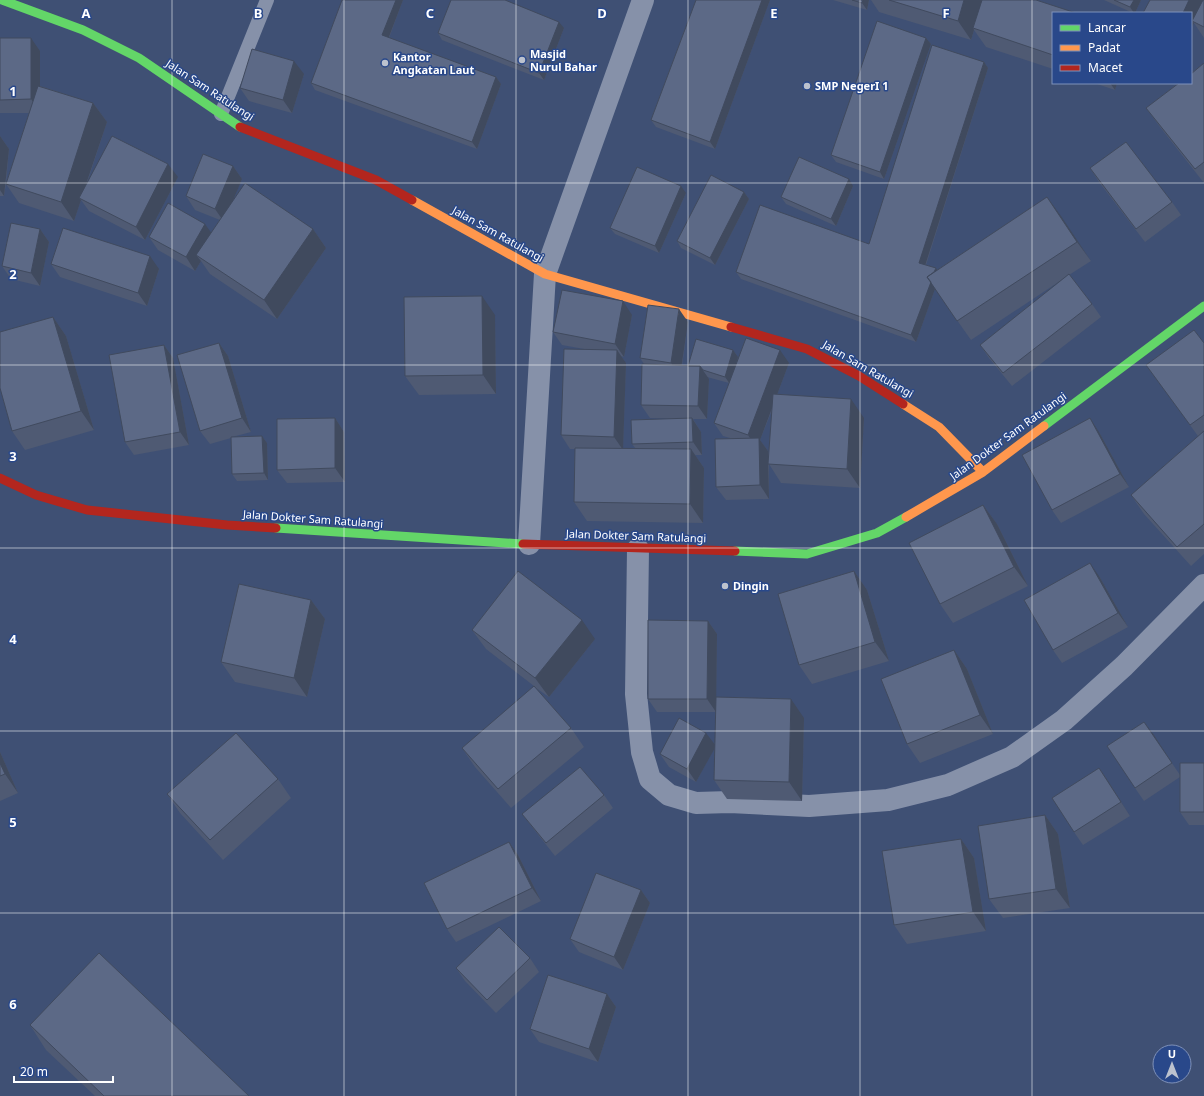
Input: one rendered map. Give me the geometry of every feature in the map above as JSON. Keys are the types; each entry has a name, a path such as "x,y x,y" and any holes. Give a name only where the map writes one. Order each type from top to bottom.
{"street":[{"name":"Jalan Sam Ratulangi","path":"2,0 83,30 139,58 240,127 376,180 545,274 807,349 860,376 938,427 983,472"},
{"path":"529,544 545,274 643,0"},
{"name":"Jalan Dokter Sam Ratulangi","path":"0,478 36,495 94,510 227,526 529,544 807,554 877,533 926,507 983,472 1204,306"},
{"path":"638,548 636,694 642,752 650,779 669,795 696,804 730,802 809,806 888,800 948,785 1012,757 1064,720 1124,666 1204,585"}],"lane":[{"path":"221,114 267,0"}],"building":[{"name":"Kantor Angkatan Laut","path":"342,0 396,0 382,35 496,77 472,142 311,83"},
{"name":"Masjid Nurul Bahar","path":"451,0 505,0 559,22 539,73 438,33"},
{"path":"696,0 762,0 710,142 651,120"},
{"path":"852,0 863,0 862,3"},
{"path":"889,0 964,0 958,21"},
{"path":"982,0 1036,0 1073,12 1052,12 1052,55 973,28"},
{"path":"1114,0 1134,0 1130,7"},
{"path":"1150,0 1189,0 1183,12 1144,12"},
{"path":"1204,0 1204,27 1192,21"},
{"path":"877,21 926,38 880,172 831,155"},
{"path":"0,38 31,38 31,99 0,100"},
{"path":"932,45 984,62 919,263 936,268 934,272 927,277 931,282 911,335 736,272 760,205 869,244"},
{"path":"252,49 294,61 283,100 240,88"},
{"path":"1204,63 1204,162 1195,169 1146,108 1178,84 1192,84 1192,73"},
{"path":"38,86 93,103 61,202 6,184"},
{"path":"112,136 168,164 136,227 79,198"},
{"path":"1126,142 1172,202 1136,229 1090,168"},
{"path":"203,154 233,166 215,209 186,196"},
{"path":"799,157 849,179 831,219 781,197"},
{"path":"637,167 681,186 655,246 610,228"},
{"path":"711,175 744,192 710,258 677,241"},
{"path":"245,183 313,229 264,300 196,255"},
{"path":"1047,197 1077,242 957,321 927,277"},
{"path":"168,203 205,224 186,257 149,237"},
{"path":"11,223 40,229 31,273 2,266"},
{"path":"63,228 150,256 138,293 51,264"},
{"path":"1069,274 1092,304 1003,373 980,345"},
{"path":"562,290 623,301 615,344 553,332"},
{"path":"482,296 483,375 405,376 404,297"},
{"path":"648,305 679,309 671,363 640,358"},
{"path":"53,317 81,411 12,431 0,388 0,332"},
{"path":"1194,330 1204,343 1204,415 1190,425 1146,365"},
{"path":"746,338 780,350 748,435 714,423"},
{"path":"696,339 733,350 725,377 703,370 700,366 688,366"},
{"path":"219,343 242,418 200,431 177,355"},
{"path":"164,345 180,432 125,442 109,355"},
{"path":"564,349 617,350 614,437 561,435"},
{"path":"642,364 700,366 698,406 641,405"},
{"path":"773,394 851,399 847,469 768,464"},
{"path":"335,418 335,468 277,470 277,419"},
{"path":"692,418 693,442 632,444 631,420"},
{"path":"1090,418 1120,474 1052,510 1022,455"},
{"path":"1204,431 1204,524 1177,547 1131,495"},
{"path":"262,436 264,473 232,474 231,437"},
{"path":"759,438 760,485 716,487 715,439"},
{"path":"575,448 691,449 690,504 574,502"},
{"path":"983,505 1014,567 940,604 909,543"},
{"path":"1090,563 1118,613 1053,650 1024,600"},
{"path":"518,571 582,620 535,678 472,630"},
{"path":"854,571 875,642 799,665 778,594"},
{"path":"239,584 311,600 294,678 221,662"},
{"path":"648,620 708,621 707,699 648,699"},
{"path":"954,650 980,715 907,744 881,679"},
{"path":"534,686 571,728 498,789 462,748"},
{"path":"716,697 791,699 789,782 714,780"},
{"path":"679,718 706,733 687,769 660,754"},
{"path":"1144,722 1172,763 1135,788 1107,746"},
{"path":"236,733 278,779 210,840 167,794"},
{"path":"0,763 5,774 0,776"},
{"path":"1180,763 1204,763 1204,812 1180,812"},
{"path":"580,767 604,795 546,843 522,814"},
{"path":"1099,768 1121,802 1074,832 1052,798"},
{"path":"1045,815 1056,889 989,899 978,826"},
{"path":"961,839 973,912 894,925 882,851"},
{"path":"509,842 532,888 447,929 424,883"},
{"path":"596,873 641,890 614,957 570,939"},
{"path":"499,927 530,958 487,1000 456,968"},
{"path":"99,953 249,1096 104,1096 30,1025"},
{"path":"548,975 607,994 589,1049 530,1029"}],"traffic: fast":[{"path":"2,0 83,30 139,58 240,127"},
{"path":"1044,426 1204,306"},
{"path":"735,551 807,554 877,533 906,517"},
{"path":"276,528 523,544"}],"traffic: slow":[{"path":"412,200 545,274 731,327"},
{"path":"903,404 939,427 983,472"},
{"path":"906,517 983,472 1044,426"}],"traffic: jam":[{"path":"240,127 376,180 412,200"},
{"path":"731,327 807,349 859,376 903,404"},
{"path":"0,478 36,495 87,510 227,525 276,528"},
{"path":"523,544 735,551"}],"place":[{"name":"Masjid Nurul Bahar","path":"522,60"},
{"name":"Kantor Angkatan Laut","path":"385,63"},
{"name":"SMP NegerI 1","path":"807,86"},
{"name":"Dingin","path":"725,586"}]}
